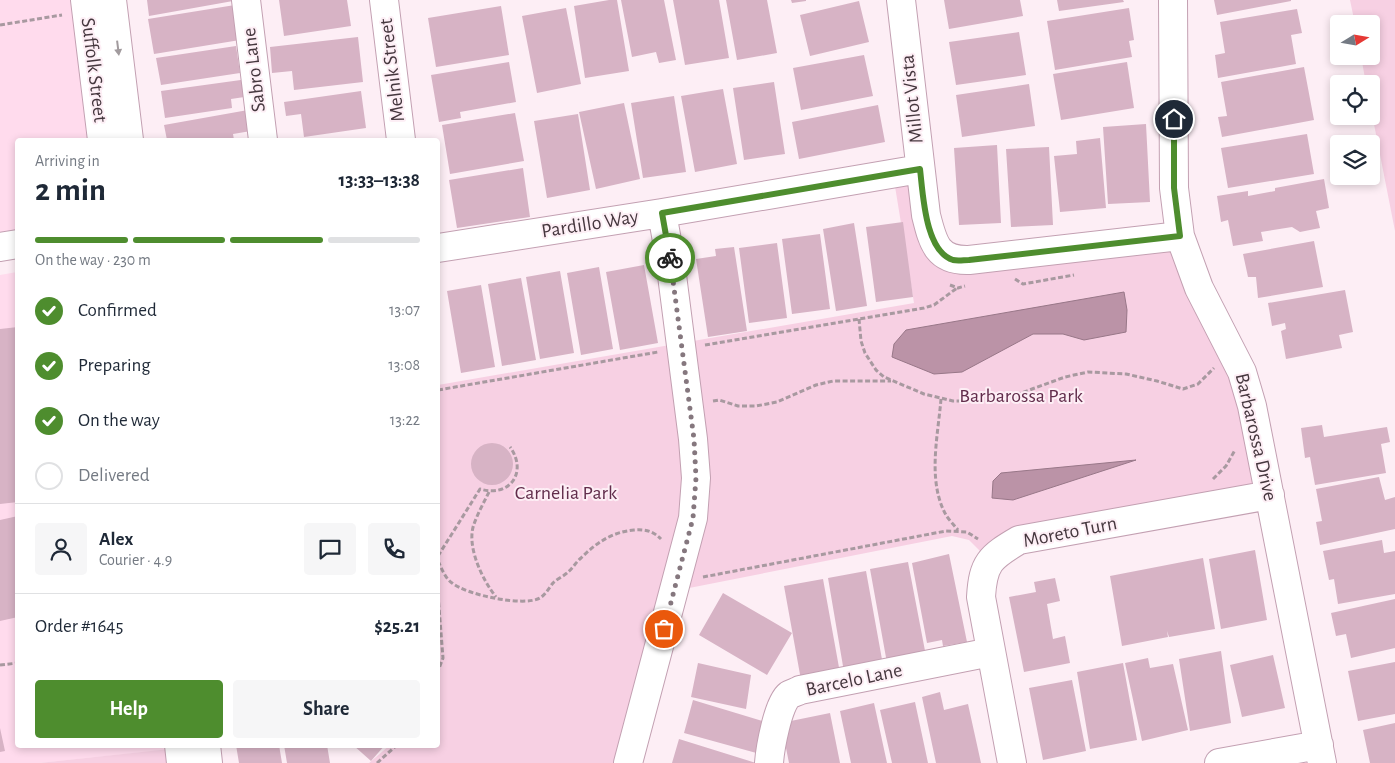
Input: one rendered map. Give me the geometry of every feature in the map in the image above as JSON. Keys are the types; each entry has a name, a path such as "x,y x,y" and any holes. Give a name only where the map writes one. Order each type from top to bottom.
{"street":[{"name":"Suffolk Street","path":"112,0 129,138"},
{"name":"Sabro Lane","path":"246,0 263,138"},
{"name":"Melnik Street","path":"384,0 400,138"},
{"name":"Millot Vista","path":"901,0 926,215 936,245 944,255 954,260 969,260 1180,236"},
{"name":"Barbarossa Drive","path":"1173,0 1174,188 1180,236 1199,288 1242,372 1252,406 1320,754"},
{"name":"Suffolk Street","path":"77,7 102,138"},
{"name":"Pardillo Way","path":"440,248 662,213 920,169"},
{"path":"628,763 693,518 696,478 694,439 662,213"},
{"path":"0,247 15,244"},
{"name":"Moreto Turn","path":"1012,763 981,596 982,577 990,561 1002,550 1019,540 1270,495"},
{"name":"Barcelo Lane","path":"769,763 775,726 783,703 788,695 800,690 991,652"},
{"path":"179,748 181,763"},
{"path":"206,748 208,763"},
{"path":"1219,763 1320,754"}],"path":[{"path":"0,25 77,7"},
{"path":"1012,278 1022,284 1076,275"},
{"path":"945,284 958,288"},
{"path":"701,346 924,308 934,305 958,288 967,286"},
{"path":"859,319 861,341 865,352 876,370 884,377 912,390 941,399 967,402 1003,397 1088,372 1126,374 1184,389 1198,384 1216,366 1220,374"},
{"path":"440,390 666,351"},
{"path":"710,401 719,400 738,406 756,406 777,402 824,383 891,380"},
{"path":"941,399 936,448 937,485 946,516 958,531"},
{"path":"440,553 480,489 489,492 498,491 507,487 513,481 518,463 516,454 510,447"},
{"path":"1206,484 1226,466 1235,449"},
{"path":"489,492 474,524 472,541 478,564 496,598"},
{"path":"440,564 451,582 459,587 496,598 532,601 543,596 554,582 570,571 587,552 614,534 650,531 668,543"},
{"path":"701,578 941,532 968,532 980,541 982,535"},
{"path":"440,620 443,658 440,666"},
{"path":"0,665 15,663"},
{"path":"377,763 394,748"}],"shaded area":[{"path":"0,0 85,0 102,138 15,138 15,244 0,247"},
{"path":"15,272 15,748 164,748 164,750 39,763 0,763 0,275"},
{"path":"1124,292 1127,310 1126,332 1084,340 1063,334 1033,334 962,372 934,374 892,357 894,344 906,330"},
{"path":"1136,460 1013,500 992,498 993,481 1001,473"}],"green space":[{"path":"1350,0 1395,0 1395,231 1380,155 1380,135 1376,135 1374,125 1380,125 1380,75 1364,75 1363,65 1380,65 1380,15 1353,15"},
{"path":"920,169 944,255 1180,236 1270,495 990,561 969,540 952,536 674,591 628,763 369,763 386,748 440,748 440,385 914,303 893,174"},
{"path":"179,748 181,763 39,763"}],"building":[{"path":"147,0 233,0 233,1 149,16"},
{"path":"279,0 347,0 351,26 284,36"},
{"path":"617,0 629,71 585,78 574,6"},
{"path":"621,0 664,0 676,60 659,63 656,52 632,57"},
{"path":"673,0 719,0 729,58 685,65"},
{"path":"726,0 767,0 777,53 737,60"},
{"path":"791,0 806,0 806,1 792,3"},
{"path":"944,0 1020,0 1023,16 949,29"},
{"path":"1057,0 1123,0 1124,2 1059,11"},
{"path":"1214,0 1291,0 1291,1 1217,15"},
{"path":"859,1 869,42 810,56 800,15"},
{"path":"235,5 240,40 154,54 148,19"},
{"path":"501,6 509,55 436,67 428,18"},
{"path":"566,8 581,84 537,93 522,16"},
{"path":"1129,8 1134,40 1129,41 1132,57 1055,70 1047,21"},
{"path":"1297,9 1302,33 1291,35 1296,64 1218,78 1215,55 1225,53 1220,22"},
{"path":"1019,32 1026,75 956,85 949,42"},
{"path":"358,37 363,82 294,90 292,71 272,73 270,47"},
{"path":"236,46 240,73 161,85 156,58"},
{"path":"864,55 873,96 801,110 793,68"},
{"path":"509,62 516,102 460,112 461,118 439,122 431,75"},
{"path":"1127,62 1134,108 1061,120 1053,74"},
{"path":"1304,67 1314,120 1222,137 1218,117 1227,116 1221,82"},
{"path":"248,79 251,96 231,99 232,108 165,118 161,91"},
{"path":"774,82 785,154 744,160 733,88"},
{"path":"1029,84 1035,126 962,137 956,95"},
{"path":"723,89 737,164 695,172 681,96"},
{"path":"361,91 366,128 304,137 301,114 286,116 284,102"},
{"path":"674,96 686,172 643,178 631,103"},
{"path":"624,103 640,179 596,189 579,112"},
{"path":"878,105 885,142 799,159 792,122"},
{"path":"248,110 251,131 233,134 234,138 167,138 164,125"},
{"path":"515,113 524,161 450,174 442,125"},
{"path":"578,114 590,190 547,198 534,121"},
{"path":"1146,124 1150,202 1108,204 1103,127"},
{"path":"1307,134 1314,174 1228,188 1221,148"},
{"path":"1100,138 1106,208 1060,212 1054,156 1077,154 1076,141"},
{"path":"997,145 1001,223 959,225 954,148"},
{"path":"1049,147 1053,225 1011,227 1006,149"},
{"path":"523,168 530,217 457,228 449,180"},
{"path":"1324,179 1329,208 1316,211 1320,228 1300,232 1292,227 1261,232 1263,241 1233,246 1228,220 1221,222 1217,196 1248,191 1248,196 1275,191 1275,188"},
{"path":"903,222 913,297 876,302 866,227"},
{"path":"854,223 867,306 836,311 823,229"},
{"path":"820,234 830,309 792,314 782,239"},
{"path":"1314,241 1323,287 1258,298 1256,277 1248,277 1243,254"},
{"path":"777,243 787,318 749,323 739,248"},
{"path":"734,247 747,331 708,337 696,259 716,256 715,249"},
{"path":"644,265 658,343 620,350 606,272"},
{"path":"599,267 613,349 581,355 567,273"},
{"path":"560,271 574,353 540,359 526,277"},
{"path":"521,278 536,360 502,366 488,284"},
{"path":"481,285 495,367 461,373 447,291"},
{"path":"1345,290 1353,332 1339,335 1342,348 1286,359 1281,331 1286,329 1285,323 1272,326 1268,303"},
{"path":"15,327 15,502 0,504 0,329"},
{"path":"1322,425 1324,437 1387,427 1390,442 1381,444 1386,473 1315,485 1310,457 1305,458 1301,428"},
{"path":"488,443 496,443 507,449 513,464 507,479 496,485 488,485 477,479 471,468 471,460 477,449"},
{"path":"1379,477 1385,500 1395,497 1395,529 1320,545 1316,522 1322,521 1316,489"},
{"path":"15,517 15,618 0,621 0,520"},
{"path":"1382,540 1384,553 1395,551 1395,594 1338,604 1334,579 1329,580 1323,551"},
{"path":"1255,550 1267,620 1221,629 1209,559"},
{"path":"949,554 967,642 943,646 942,640 927,643 912,563"},
{"path":"1203,558 1215,629 1169,637 1167,631 1168,637 1122,646 1110,576"},
{"path":"908,562 926,656 887,663 870,569"},
{"path":"866,571 883,665 844,672 828,578"},
{"path":"1055,578 1060,601 1047,604 1053,639 1065,636 1070,663 1024,672 1009,597 1036,592 1034,582"},
{"path":"823,579 840,673 801,680 784,586"},
{"path":"723,593 792,633 767,675 699,635"},
{"path":"1395,599 1395,648 1351,658 1346,634 1336,636 1331,613"},
{"path":"1221,651 1231,723 1190,731 1179,659"},
{"path":"1273,655 1285,708 1242,717 1230,665"},
{"path":"1148,658 1150,668 1173,664 1188,730 1142,741 1125,663"},
{"path":"1395,662 1395,714 1358,721 1348,671"},
{"path":"698,663 751,675 746,709 691,697"},
{"path":"1123,663 1137,740 1090,749 1077,672"},
{"path":"1072,680 1086,751 1043,760 1029,688"},
{"path":"940,692 944,710 968,704 981,763 936,763 922,697"},
{"path":"693,700 769,723 760,754 684,733"},
{"path":"915,702 928,763 892,763 880,710"},
{"path":"874,703 887,763 851,763 840,711"},
{"path":"830,713 840,763 789,763 781,723"},
{"path":"1395,723 1395,763 1370,763 1363,730"},
{"path":"0,728 5,751 0,752"},
{"path":"679,739 756,763 672,763"},
{"path":"236,748 280,748 282,763 239,763"},
{"path":"284,748 328,748 330,763 287,763"},
{"path":"356,748 382,748 371,761"}],"way so far":[{"path":"664,629 693,518 696,478 694,439 670,258"}],"route":[{"path":"670,258 662,213 920,169 930,231 936,245 944,255 954,260 969,260 1180,236 1174,188 1174,119"}],"park label":[{"name":"Barbarossa Park","path":"1021,396"},
{"name":"Carnelia Park","path":"566,493"}]}
